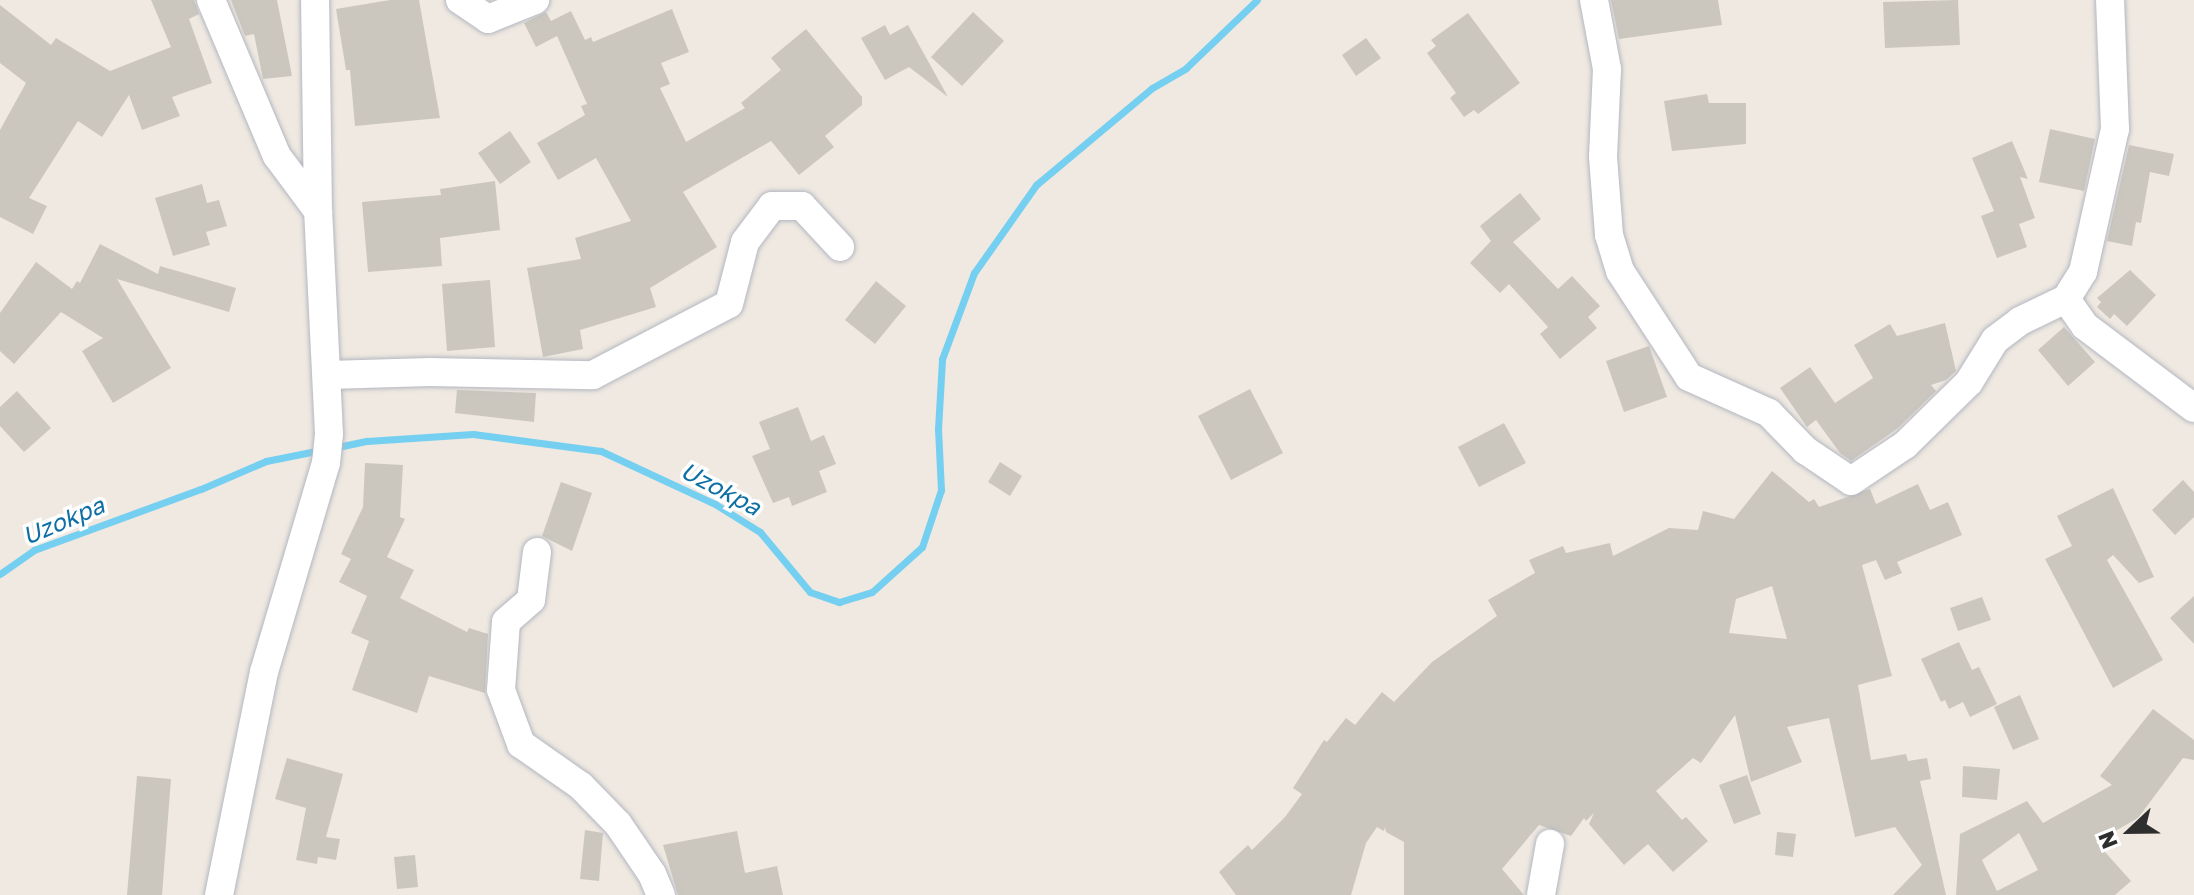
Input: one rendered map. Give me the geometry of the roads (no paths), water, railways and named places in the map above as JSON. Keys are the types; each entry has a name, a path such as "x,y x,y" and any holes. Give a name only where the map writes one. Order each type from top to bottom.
{"street":[{"path":"211,0 277,156 318,211"},
{"path":"460,0 488,19 535,0"},
{"path":"1594,0 1607,69 1603,157 1609,235 1620,271 1689,377 1769,413 1805,450 1851,481 1916,435 1969,382 1995,340 2020,321 2066,299 2083,272 2115,129 2110,0"},
{"path":"219,895 264,672 326,463 328,375 318,211 319,1"},
{"path":"328,375 430,372 593,375 729,304 745,242 772,206 802,206 840,247"},
{"path":"2066,299 2085,326 2194,408"},
{"path":"537,552 531,600 506,622 501,690 521,744 581,786 618,824 652,874 661,895"},
{"path":"1541,895 1550,844"}],"waterway":[{"name":"Uzokpa","path":"333,448 367,441 473,434 601,451 715,504 760,532 810,592 839,602 872,592 922,547 941,490 938,429 942,359 974,273 1036,185 1152,88 1186,68 1257,0"},
{"name":"Uzokpa","path":"0,574 34,550 201,489 266,461 321,450"}]}
